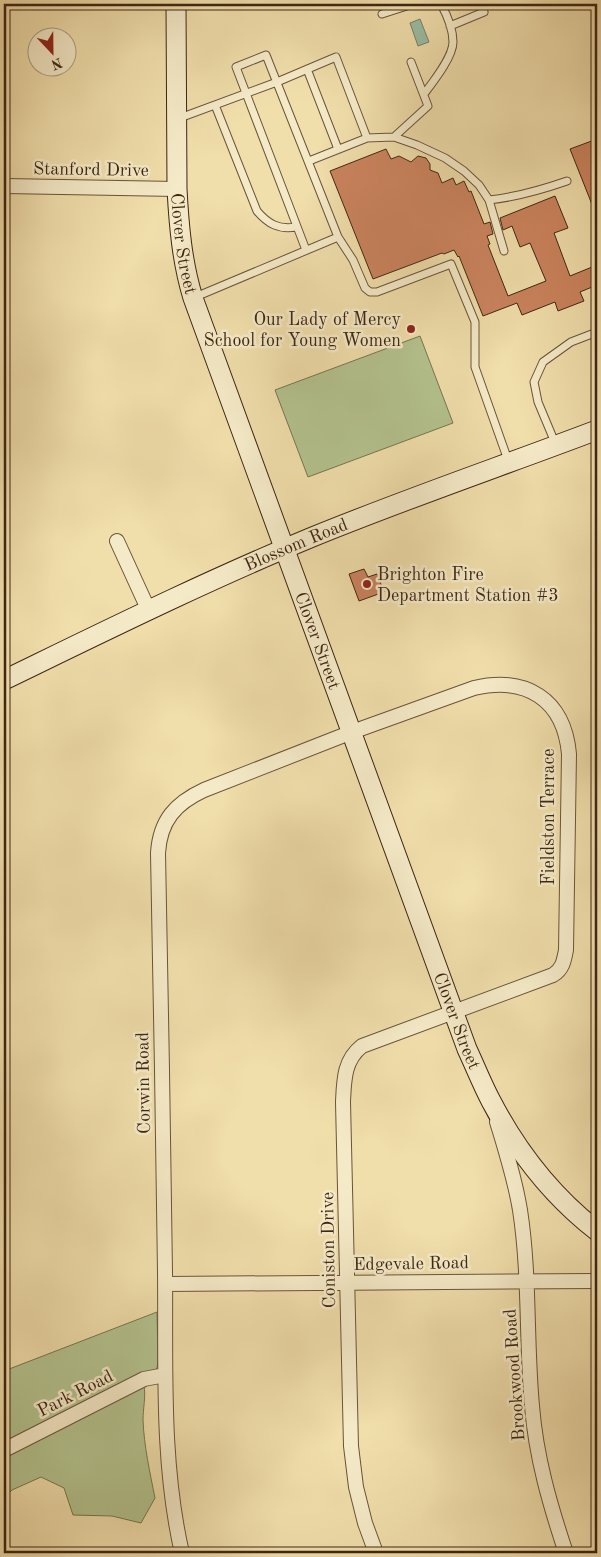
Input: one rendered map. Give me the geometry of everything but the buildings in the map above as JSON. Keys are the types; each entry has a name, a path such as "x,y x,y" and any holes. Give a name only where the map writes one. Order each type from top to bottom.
{"street":[{"name":"Clover Street","path":"176,4 177,189 181,245 185,270 193,298 467,1049 490,1100 507,1130 539,1175 559,1197 597,1230"},
{"name":"Stanford Drive","path":"4,186 177,189"},
{"name":"Blossom Road","path":"4,680 149,610 285,549 597,430"},
{"path":"117,541 149,610"},
{"name":"Fieldston Terrace","path":"352,732 474,688 488,685 509,685 530,690 548,702 561,721 566,734 569,754 566,950 564,962 561,968 553,975 454,1012"},
{"name":"Corwin Road","path":"182,1553 170,1477 165,1375 159,844 170,814 194,795 352,732"},
{"name":"Coniston Drive","path":"376,1553 365,1523 356,1487 351,1446 343,1102 345,1072 348,1062 362,1046 454,1012"},
{"name":"Brookwood Road","path":"490,1100 514,1181 520,1211 527,1281 532,1406 536,1440 546,1492 566,1553"},
{"name":"Edgevale Road","path":"165,1284 597,1281"},
{"name":"Park Road","path":"4,1450 144,1379 165,1375"}],"lane":[{"path":"382,14 413,4"},
{"path":"424,94 443,68 453,44 450,26 441,4"},
{"path":"450,26 484,12 481,4"},
{"path":"306,250 236,67 266,55 338,237 353,260 365,288 370,292 377,292 451,264 475,322 474,367 509,463"},
{"path":"177,119 277,82 336,57 367,138"},
{"path":"394,137 428,106 411,62"},
{"path":"307,69 338,149"},
{"path":"215,105 257,211 264,220 277,227 286,229 296,228"},
{"path":"309,161 367,138 394,137 417,145 445,158 464,171 479,185 490,200 504,251"},
{"path":"490,200 515,197 566,181"},
{"path":"193,298 338,237"},
{"path":"556,445 538,402 534,382 543,362 571,342 597,332"}],"shaded area":[{"path":"420,19 429,42 418,46 410,23"},
{"path":"420,336 453,423 308,477 275,390"},
{"path":"157,1312 158,1361 157,1368 153,1372 4,1445 4,1371"},
{"path":"144,1385 144,1430 155,1498 141,1523 112,1516 73,1515 64,1488 41,1477 12,1490 4,1498 4,1456"}],"place":[{"name":"Our Lady of Mercy School for Young Women","path":"411,329"},
{"name":"Brighton Fire Department Station #3","path":"367,584"}]}
